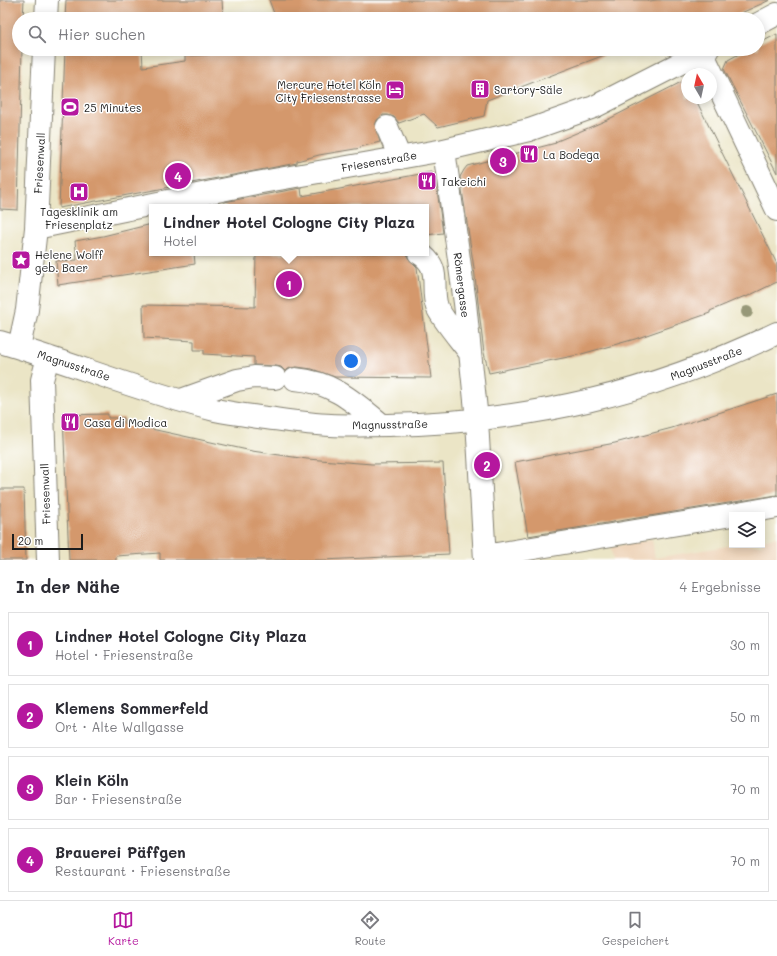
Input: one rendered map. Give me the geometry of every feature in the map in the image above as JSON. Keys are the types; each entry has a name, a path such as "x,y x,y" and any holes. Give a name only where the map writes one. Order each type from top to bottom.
{"street":[{"path":"46,12 47,0"},
{"path":"765,20 777,14"},
{"name":"Friesenwall","path":"9,344 27,310 36,228 44,56"},
{"name":"Friesenstraße","path":"153,204 256,183 444,150 530,130 594,107 695,56"},
{"path":"707,56 777,210"},
{"path":"387,127 400,158"},
{"name":"Römergasse","path":"444,150 465,303 478,420 485,558"},
{"name":"Friesenstraße","path":"36,228 149,205"},
{"path":"424,256 432,268 439,311 470,353"},
{"name":"Magnusstraße","path":"9,344 181,400 217,410 296,422 332,425 382,425 478,420 543,411 622,393 678,375 732,354 777,333"},
{"name":"Friesenwall","path":"48,357 42,380 48,560"},
{"path":"181,400 237,380 254,377 285,379 326,386 345,395 382,425"},
{"path":"751,512 777,508"},
{"path":"485,558 729,516"}],"shaded area":[{"path":"777,537 777,560 613,560 611,547 652,539 655,558 729,546 729,548 765,548 765,539"}],"building":[{"path":"0,0 24,0 23,12 12,12 12,56 22,56 18,210 0,209"},
{"path":"66,0 222,0 223,12 65,12"},
{"path":"269,0 770,0 743,12 273,12"},
{"path":"777,34 777,173 724,69 728,60 735,56 765,56 765,40"},
{"path":"65,56 142,56 143,67 185,61 185,56 602,56 487,100 484,116 438,127 424,114 399,123 394,117 383,115 377,120 375,126 380,142 360,147 361,148 319,155 297,161 297,163 59,208"},
{"path":"681,82 681,104 698,104 777,264 777,282 746,297 745,296 710,311 710,313 635,339 578,355 489,373 484,353 474,268 460,177 467,166 556,143 555,142 607,120"},
{"path":"431,172 435,175 443,233 429,235 429,204 224,204 224,202 301,188 302,196"},
{"path":"149,225 149,256 194,256 195,264 58,285 56,261 77,260 75,241"},
{"path":"256,256 408,256 417,267 431,378 335,377 312,369 297,367 290,368 285,371 281,367 276,366 254,365 254,357 204,354 204,350 194,350 194,341 144,338 143,305 255,307"},
{"path":"777,394 777,495 528,536 515,462 615,443 672,428"},
{"path":"108,414 108,418 124,418 124,423 252,451 307,459 372,464 443,463 449,554 323,560 160,560 160,553 116,556 116,560 69,560 63,415"},
{"path":"0,489 24,489 26,560 0,560"}],"place":[{"name":"Sartory-Säle","path":"480,89"},
{"name":"Mercure Hotel Köln City Friesenstrasse","path":"395,90"},
{"name":"25 Minutes","path":"70,107"},
{"name":"La Bodega","path":"529,154"},
{"name":"Klein Köln","path":"503,161"},
{"name":"Brauerei Päffgen","path":"178,176"},
{"name":"Takeichi","path":"427,181"},
{"name":"Tagesklinik am Friesenplatz","path":"79,192"},
{"name":"Helene Wolff geb. Baer","path":"21,260"},
{"name":"Lindner Hotel Cologne City Plaza","path":"289,284"},
{"name":"Casa di Modica","path":"70,422"},
{"name":"Klemens Sommerfeld","path":"487,465"}]}
